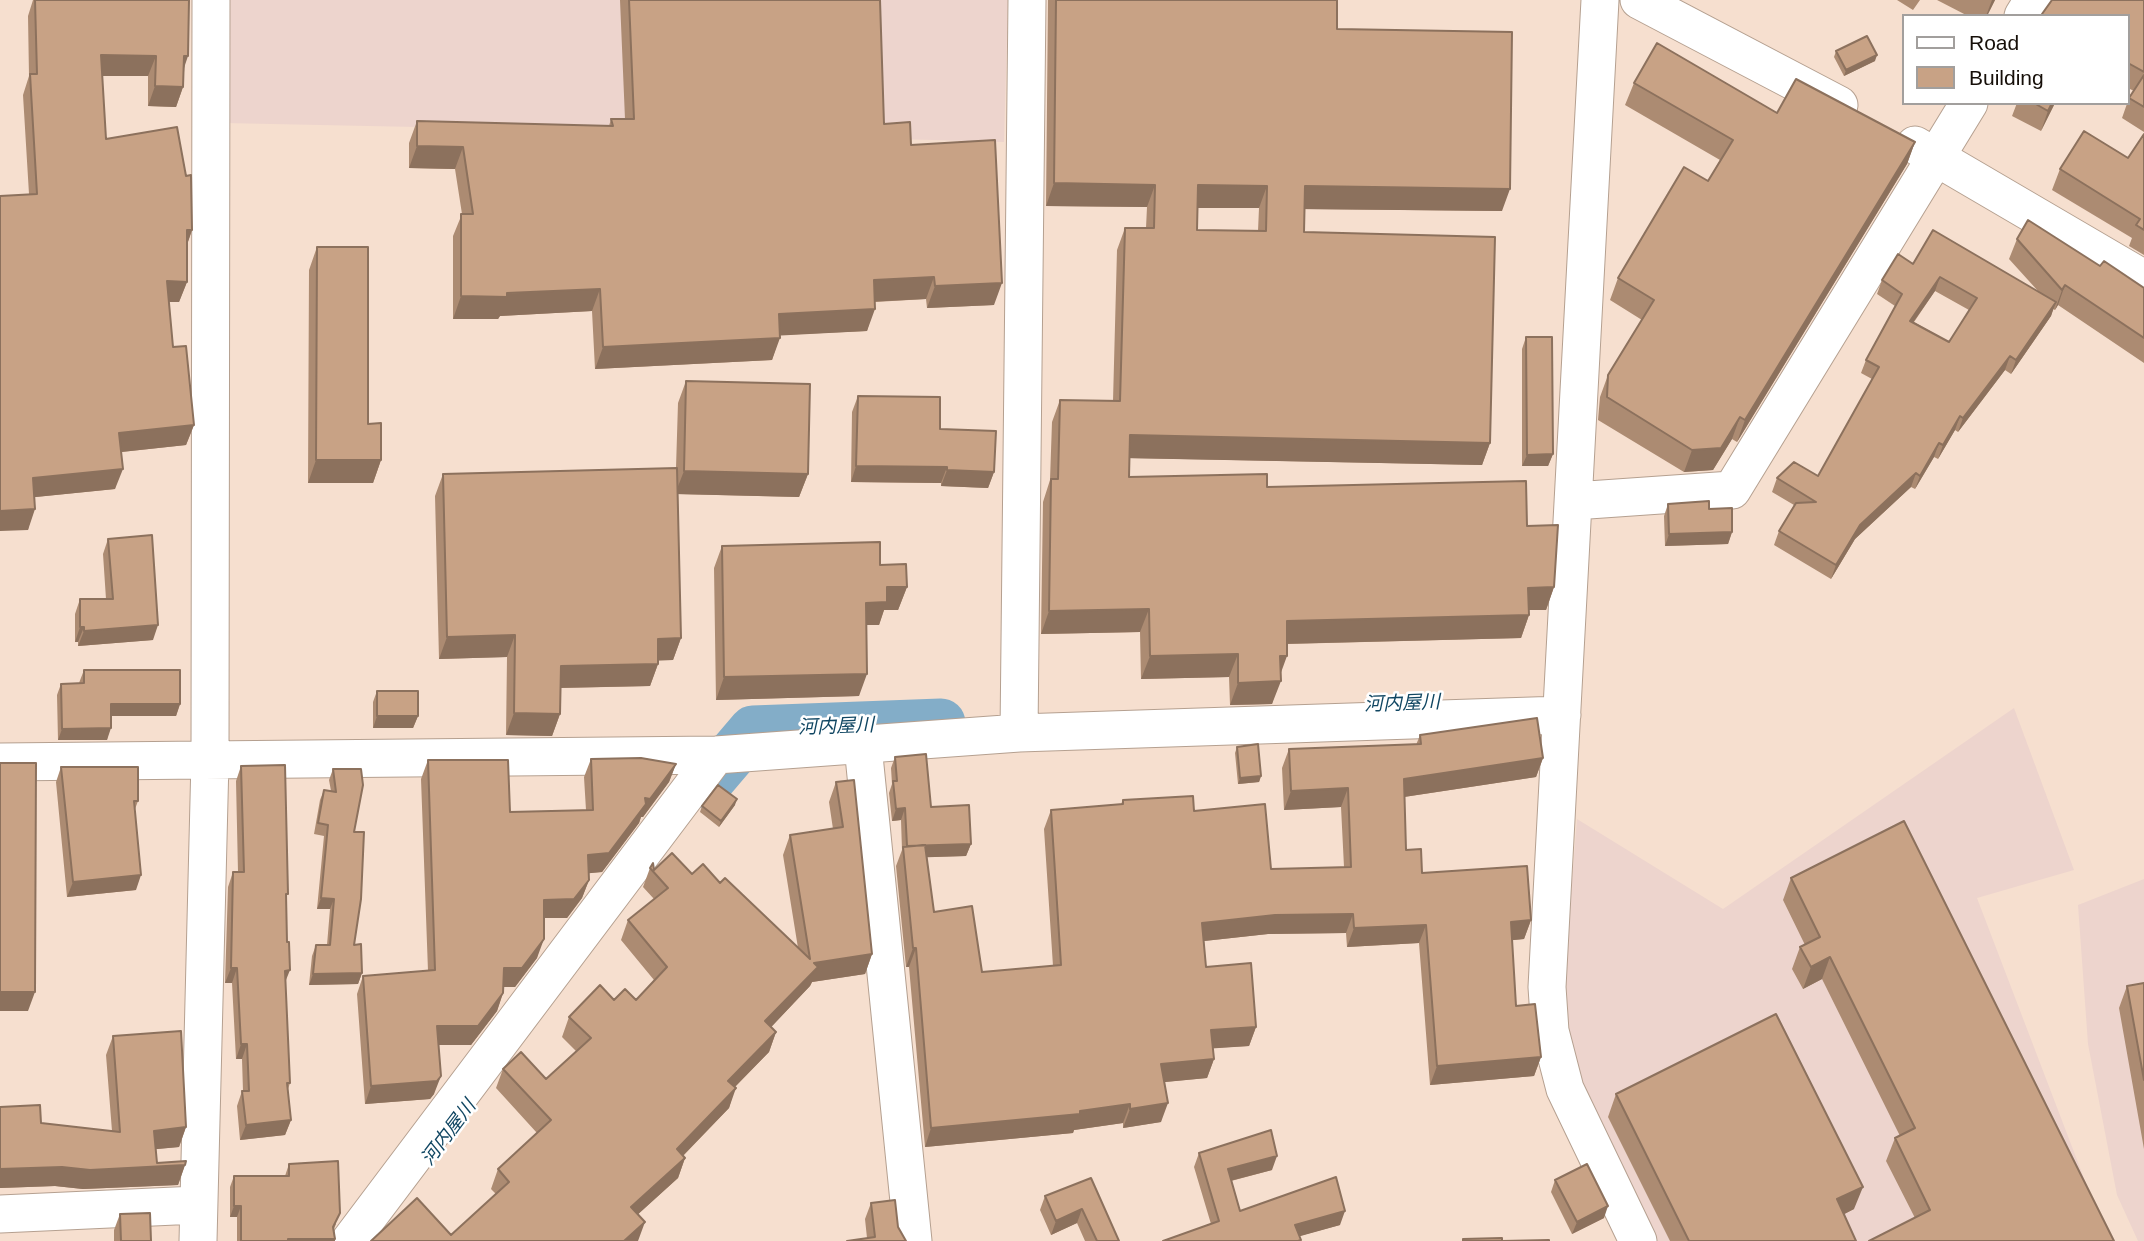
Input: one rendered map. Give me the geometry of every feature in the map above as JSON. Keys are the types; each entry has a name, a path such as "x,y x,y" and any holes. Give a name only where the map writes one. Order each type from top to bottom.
{"street":[{"path":"198,1241 210,760 211,0"},
{"path":"1019,733 1027,0"},
{"path":"1600,0 1547,987 1550,1031 1558,1069 1573,1109 1638,1241"},
{"path":"1639,0 1936,156 2144,279"},
{"path":"1574,501 1732,490 1968,105"},
{"path":"0,762 716,755 1019,733 1562,715"},
{"path":"863,746 913,1241"},
{"path":"350,1241 716,755"},
{"path":"0,1213 197,1205"}],"shaded area":[{"path":"223,0 1008,0 1004,142 223,123"},
{"path":"2014,708 2074,870 1977,898 2108,1241 1653,1241 1576,1093 1560,1030 1577,819 1723,909"},
{"path":"2144,879 2144,1241 2138,1241 2117,1195 2088,1044 2078,905"}],"building":[{"path":"35,0 189,0 188,56 184,56 183,87 155,86 156,56 101,55 106,139 177,127 186,176 191,175 192,230 187,230 187,282 167,281 173,347 186,346 194,425 119,433 123,469 33,478 35,509 0,511 0,196 37,194 30,74 37,74"},
{"path":"629,0 880,0 884,124 910,122 911,145 995,140 1002,283 935,286 934,277 874,280 875,309 779,314 780,338 603,347 600,289 507,293 507,297 461,296 461,214 473,214 463,147 417,146 417,121 613,126 611,119 634,119"},
{"path":"1056,0 1337,0 1337,29 1512,32 1510,189 1305,186 1304,232 1495,237 1490,443 1130,435 1129,477 1267,474 1267,487 1526,481 1527,526 1558,525 1554,587 1528,588 1529,615 1287,621 1287,656 1280,656 1281,681 1238,683 1238,654 1150,656 1149,609 1049,611 1051,479 1058,479 1060,400 1120,401 1125,228 1154,228 1155,185 1054,183","holes":["1198,185 1267,186 1266,231 1197,230"]},
{"path":"2052,0 2144,0 2144,72 2130,64 2130,14 2042,14"},
{"path":"1867,36 1877,55 1846,70 1836,51"},
{"path":"1657,43 1777,113 1796,79 1915,142 1745,420 1740,417 1721,448 1692,450 1607,397 1608,375 1654,300 1618,278 1684,167 1708,181 1733,140 1634,83"},
{"path":"2144,75 2144,107 2130,96"},
{"path":"2038,105 2051,105 2048,111"},
{"path":"2084,131 2128,158 2144,134 2144,230 2136,225 2140,219 2060,169"},
{"path":"2028,220 2100,266 2104,261 2144,288 2144,338 2065,285 2062,290 2017,239"},
{"path":"1933,230 2056,302 2016,360 2010,356 1963,418 1960,416 1943,445 1939,443 1920,476 1916,473 1860,525 1836,565 1779,531 1796,503 1816,502 1777,478 1794,462 1818,476 1879,367 1866,360 1902,294 1882,280 1898,254 1913,264","holes":["1940,277 1977,298 1949,342 1910,321"]},
{"path":"317,247 368,247 368,424 381,423 381,460 316,460"},
{"path":"1526,337 1552,337 1553,454 1527,455"},
{"path":"686,381 810,384 808,474 684,471"},
{"path":"858,396 940,397 940,429 996,431 994,472 947,470 947,467 856,466"},
{"path":"677,468 681,638 658,639 658,664 561,666 560,714 514,713 515,635 447,637 443,474"},
{"path":"1709,501 1709,509 1732,508 1732,532 1669,534 1668,504"},
{"path":"152,535 158,625 84,631 84,627 80,627 80,599 113,599 108,539"},
{"path":"880,542 880,565 906,564 907,587 887,587 887,602 866,603 867,674 724,677 722,546"},
{"path":"84,670 180,670 180,704 111,704 111,728 62,729 61,684 84,683"},
{"path":"377,691 418,691 418,716 377,716"},
{"path":"1537,718 1543,758 1404,779 1406,850 1421,849 1422,873 1527,866 1531,920 1511,922 1516,1006 1535,1004 1541,1057 1437,1066 1426,925 1354,928 1353,914 1275,915 1202,923 1206,967 1251,963 1256,1027 1211,1030 1214,1059 1161,1064 1168,1103 1130,1109 1130,1104 1080,1111 1080,1114 931,1128 916,948 913,948 903,847 925,845 934,912 972,906 982,972 1061,965 1051,810 1123,804 1123,800 1193,796 1194,811 1265,804 1271,869 1351,867 1348,788 1291,791 1289,749 1421,744 1420,735"},
{"path":"1258,744 1261,776 1240,778 1237,747"},
{"path":"926,754 931,807 969,805 971,844 907,846 905,808 896,809 893,781 897,781 895,757"},
{"path":"641,758 676,764 650,799 645,798 646,804 609,853 588,855 589,880 574,899 544,900 544,939 522,968 504,968 503,993 478,1026 437,1026 441,1076 437,1081 371,1086 363,976 435,970 428,760 508,760 510,812 593,810 591,759"},
{"path":"0,763 36,763 35,992 0,992"},
{"path":"285,765 287,942 290,970 285,971 290,1083 287,1083 291,1120 246,1125 242,1091 249,1091 247,1044 241,1044 237,968 231,968 233,872 244,872 241,766"},
{"path":"61,767 138,767 138,801 134,801 141,875 73,882"},
{"path":"333,769 361,769 363,785 354,832 364,832 361,899 354,945 361,944 362,973 313,974 316,945 330,945 334,899 321,898 328,825 318,823 324,790 336,792"},
{"path":"854,780 872,954 814,963 818,967 765,1021 776,1032 728,1081 736,1088 677,1149 685,1158 631,1207 645,1222 624,1241 371,1241 417,1198 451,1235 509,1182 498,1169 551,1120 503,1069 521,1052 546,1079 591,1038 569,1017 600,985 614,1000 625,989 636,1000 667,967 628,920 668,888 650,868 653,863 654,870 672,853 692,874 703,864 720,883 725,878 810,959 790,835 843,827 836,782"},
{"path":"718,785 737,799 721,821 702,806"},
{"path":"1904,821 2114,1241 1869,1241 1930,1210 1895,1138 1915,1128 1830,957 1811,967 1800,947 1820,937 1791,878"},
{"path":"2144,983 2144,1080 2127,986"},
{"path":"1776,1014 1863,1187 1837,1199 1856,1241 1689,1241 1616,1094"},
{"path":"181,1031 186,1127 154,1131 157,1163 186,1161 185,1165 90,1170 62,1167 0,1169 0,1107 40,1105 41,1123 120,1132 113,1036"},
{"path":"1271,1130 1277,1156 1228,1169 1240,1211 1336,1177 1345,1211 1295,1225 1301,1240 1298,1241 1163,1241 1219,1221 1199,1153"},
{"path":"338,1161 340,1213 333,1227 335,1239 241,1241 241,1206 234,1206 234,1176 289,1176 289,1164"},
{"path":"1587,1164 1608,1206 1577,1222 1555,1180"},
{"path":"1091,1178 1119,1241 1097,1241 1082,1209 1056,1221 1045,1196"},
{"path":"895,1200 898,1227 906,1241 847,1241 875,1237 871,1203"},
{"path":"150,1213 151,1241 121,1241 120,1214"},
{"path":"1502,1238 1502,1241 1463,1241 1463,1239"}],"waterway":[{"name":"河内屋川","path":"707,784 753,730 941,723"}]}
